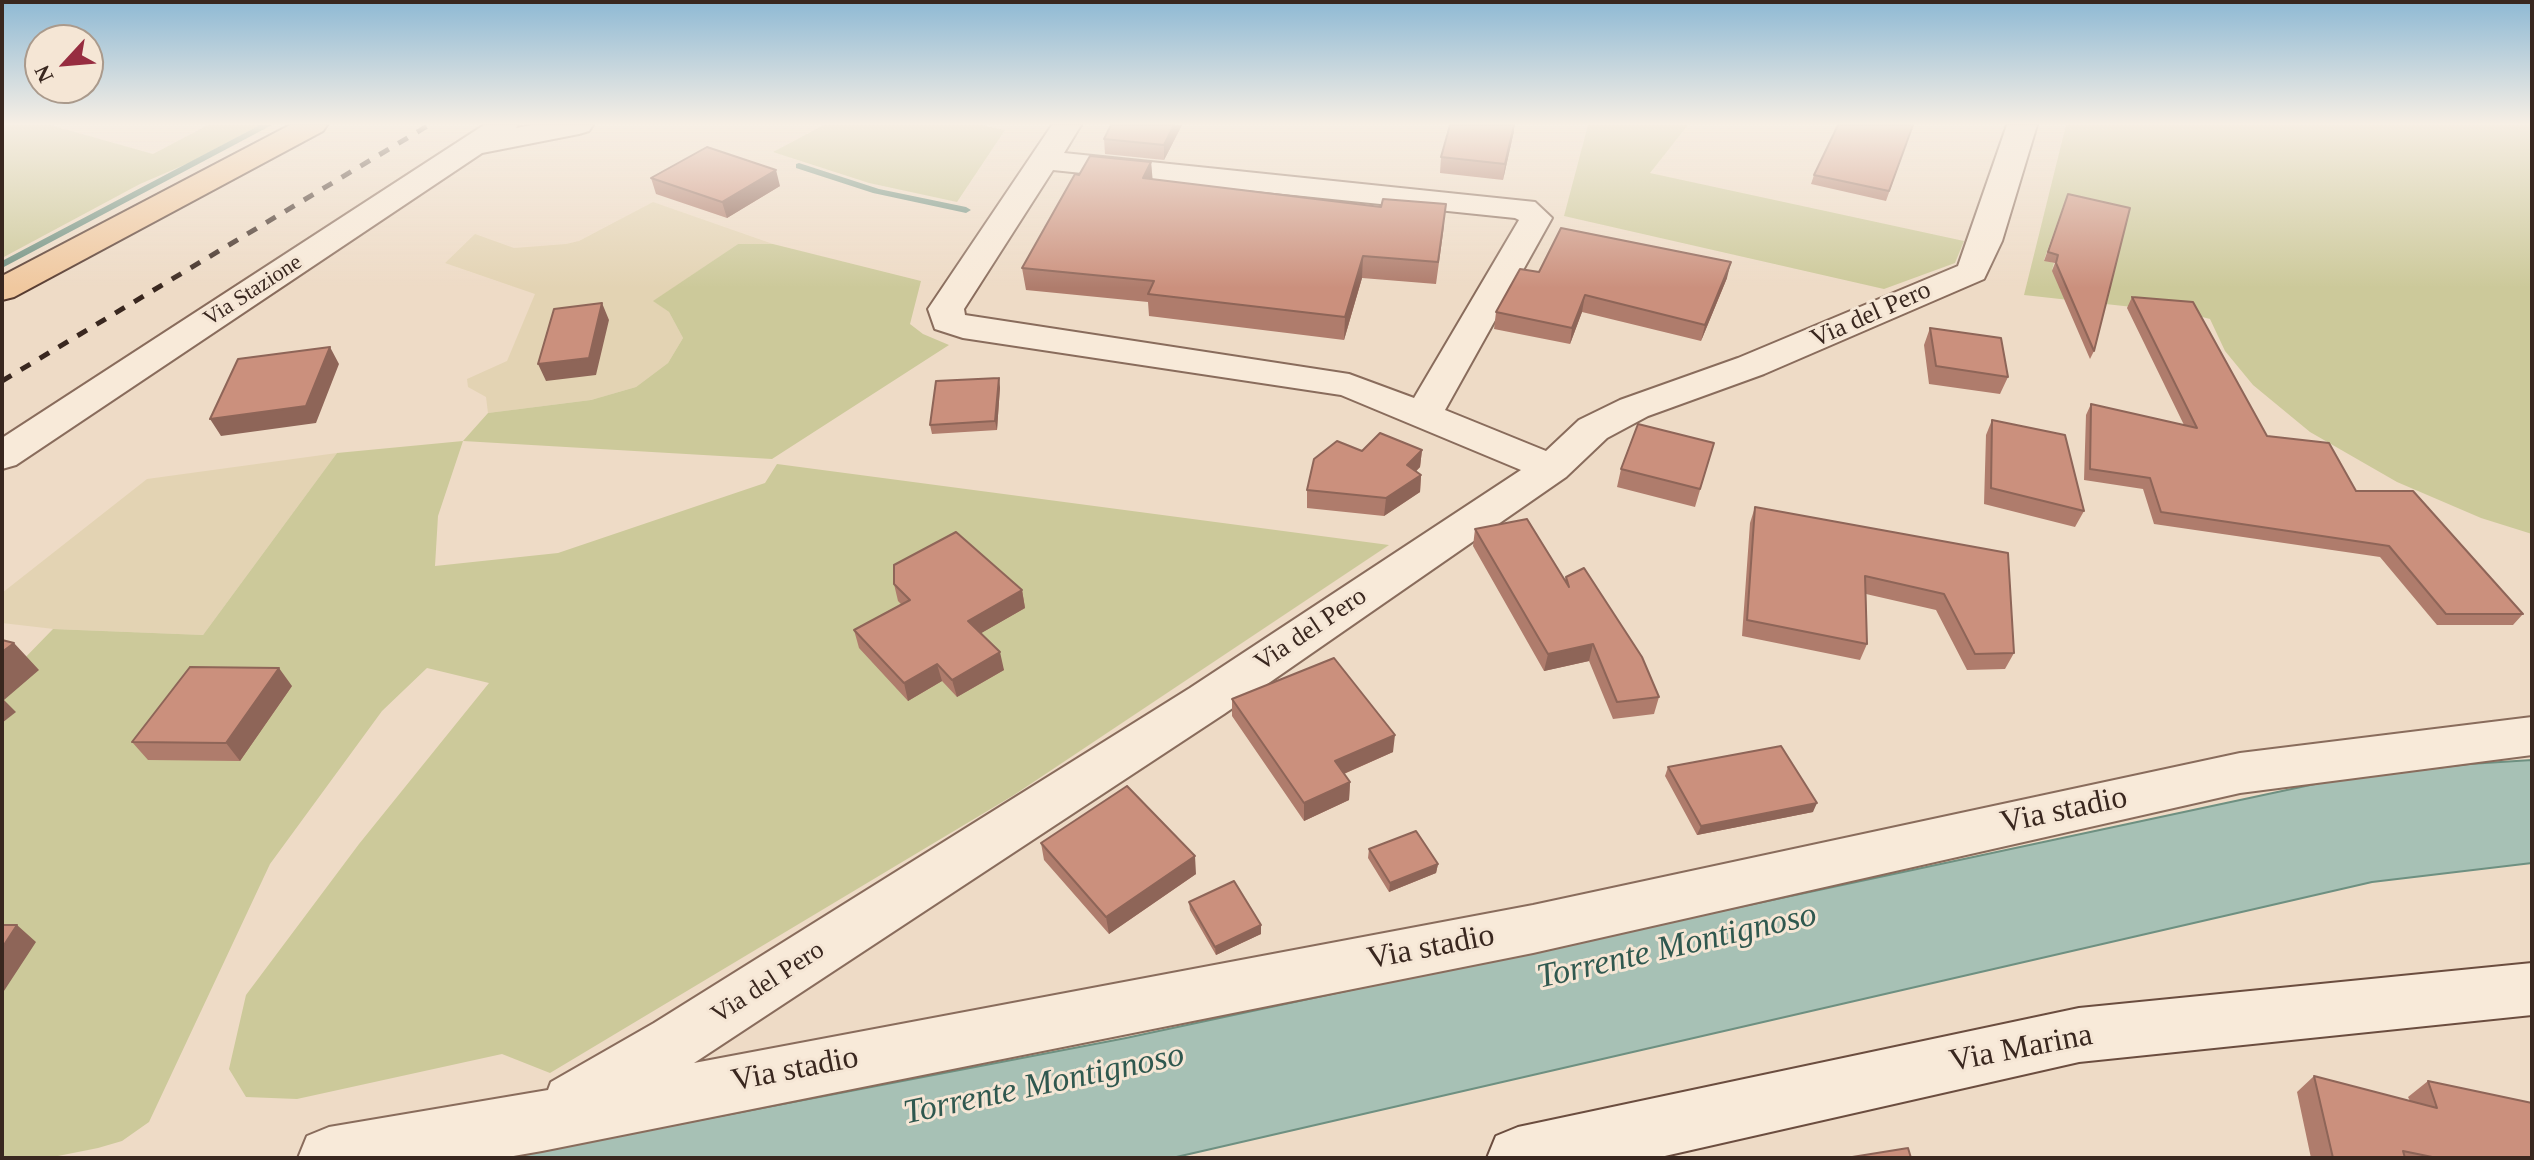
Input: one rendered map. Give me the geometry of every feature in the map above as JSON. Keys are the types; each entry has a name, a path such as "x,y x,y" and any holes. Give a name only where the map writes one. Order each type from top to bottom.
{"main road":[{"path":"2,290 211,179"}],"street":[{"name":"Via Stazione","path":"2,456 423,179"},
{"path":"1031,179 946,309 948,321 963,327 1349,385 1552,468"},
{"path":"1231,179 1524,209 1536,218 1422,416"},
{"name":"Via del Pero","path":"542,1121 675,1042 1079,784 1552,468 1593,429 1613,417 1772,358 1972,272 2005,179"},
{"name":"Via stadio","path":"329,1158 542,1121 1533,929 2240,773 2532,736"},
{"name":"Via Marina","path":"1518,1158 2079,1035 2532,989"}],"shaded area":[{"path":"2,179 151,179 140,184 2,258"},
{"path":"857,179 972,179 957,202"},
{"path":"1574,179 1678,179 1964,241 1955,263 1884,289 1564,216"},
{"path":"2053,179 2532,179 2532,534 2481,518 2397,482 2310,432 2253,385 2225,351 2210,319 2187,313 2024,295","holes":["2066,199 2088,204 2052,270 2054,263 2044,260"]},
{"path":"653,202 773,244 738,244 654,301 669,312 683,338 668,363 636,387 591,400 488,413 486,397 468,387 467,379 507,361 535,294 445,263 475,234 514,248 566,244 579,241"},
{"path":"738,244 773,244 921,281 910,324 923,334 949,345 772,459 463,441 488,413 591,400 636,387 668,363 683,338 669,312 653,301"},
{"path":"463,441 438,516 435,566 558,553 765,483 777,464 1389,545 1014,795 550,1073 502,1054 297,1099 246,1097 229,1069 246,995 359,844 489,683 427,668 382,711 270,864 149,1122 122,1141 98,1148 48,1158 2,1158 2,723 15,712 2,701 17,666 53,629 203,635 337,453"},
{"path":"337,453 203,635 54,629 2,623 2,593 147,479"}],"water":[{"name":"Torrente Montignoso","path":"2532,760 2532,863 2372,882 1172,1158 502,1158 1126,1038 2329,781 2469,764"}],"building":[{"path":"654,179 761,179 722,202"},
{"path":"1072,179 1152,179 1381,207 1383,199 1446,204 1438,262 1363,256 1345,317 1148,294 1154,281 1022,268"},
{"path":"1833,179 1893,179 1889,191"},
{"path":"2068,194 2130,208 2094,351 2056,263 2058,255 2048,252"},
{"path":"1561,228 1731,262 1705,325 1585,295 1572,328 1496,312 1520,269 1539,272"},
{"path":"2132,297 2193,302 2267,436 2329,443 2356,491 2413,491 2523,614 2446,614 2389,546 2161,512 2150,478 2090,469 2091,404 2197,428"},
{"path":"602,303 589,358 538,364 554,309"},
{"path":"1930,328 2001,338 2008,377 1936,366"},
{"path":"330,347 306,406 210,419 238,359"},
{"path":"999,378 995,421 930,425 936,381"},
{"path":"1992,420 2065,435 2084,511 1991,488"},
{"path":"1638,424 1714,443 1700,489 1621,469"},
{"path":"1380,433 1422,450 1407,465 1421,475 1386,498 1307,490 1314,459 1337,441 1362,451"},
{"path":"1755,507 2008,553 2014,653 1975,654 1944,594 1865,576 1867,644 1747,620"},
{"path":"1527,519 1569,587 1566,577 1584,568 1642,657 1659,697 1617,702 1593,644 1548,654 1475,529"},
{"path":"956,532 1022,590 968,621 1000,652 952,680 937,664 904,683 854,630 910,600 894,584 894,565"},
{"path":"2,640 14,643 2,652"},
{"path":"1334,658 1395,735 1335,761 1350,782 1304,803 1232,699"},
{"path":"190,667 279,668 226,743 132,742"},
{"path":"1781,746 1817,803 1701,826 1668,767"},
{"path":"1127,786 1195,856 1106,917 1041,843"},
{"path":"1416,831 1438,864 1390,883 1369,849"},
{"path":"1234,881 1261,925 1215,947 1189,902"},
{"path":"2,925 17,925 2,948"},
{"path":"2314,1076 2437,1108 2428,1081 2532,1103 2532,1158 2437,1158 2403,1151 2405,1158 2333,1158"},
{"path":"1908,1148 1911,1158 1846,1158"}],"waterway":[{"path":"2,265 165,179"},
{"path":"840,179 877,191 966,210"}],"railway":[{"path":"2,381 339,179"}]}
